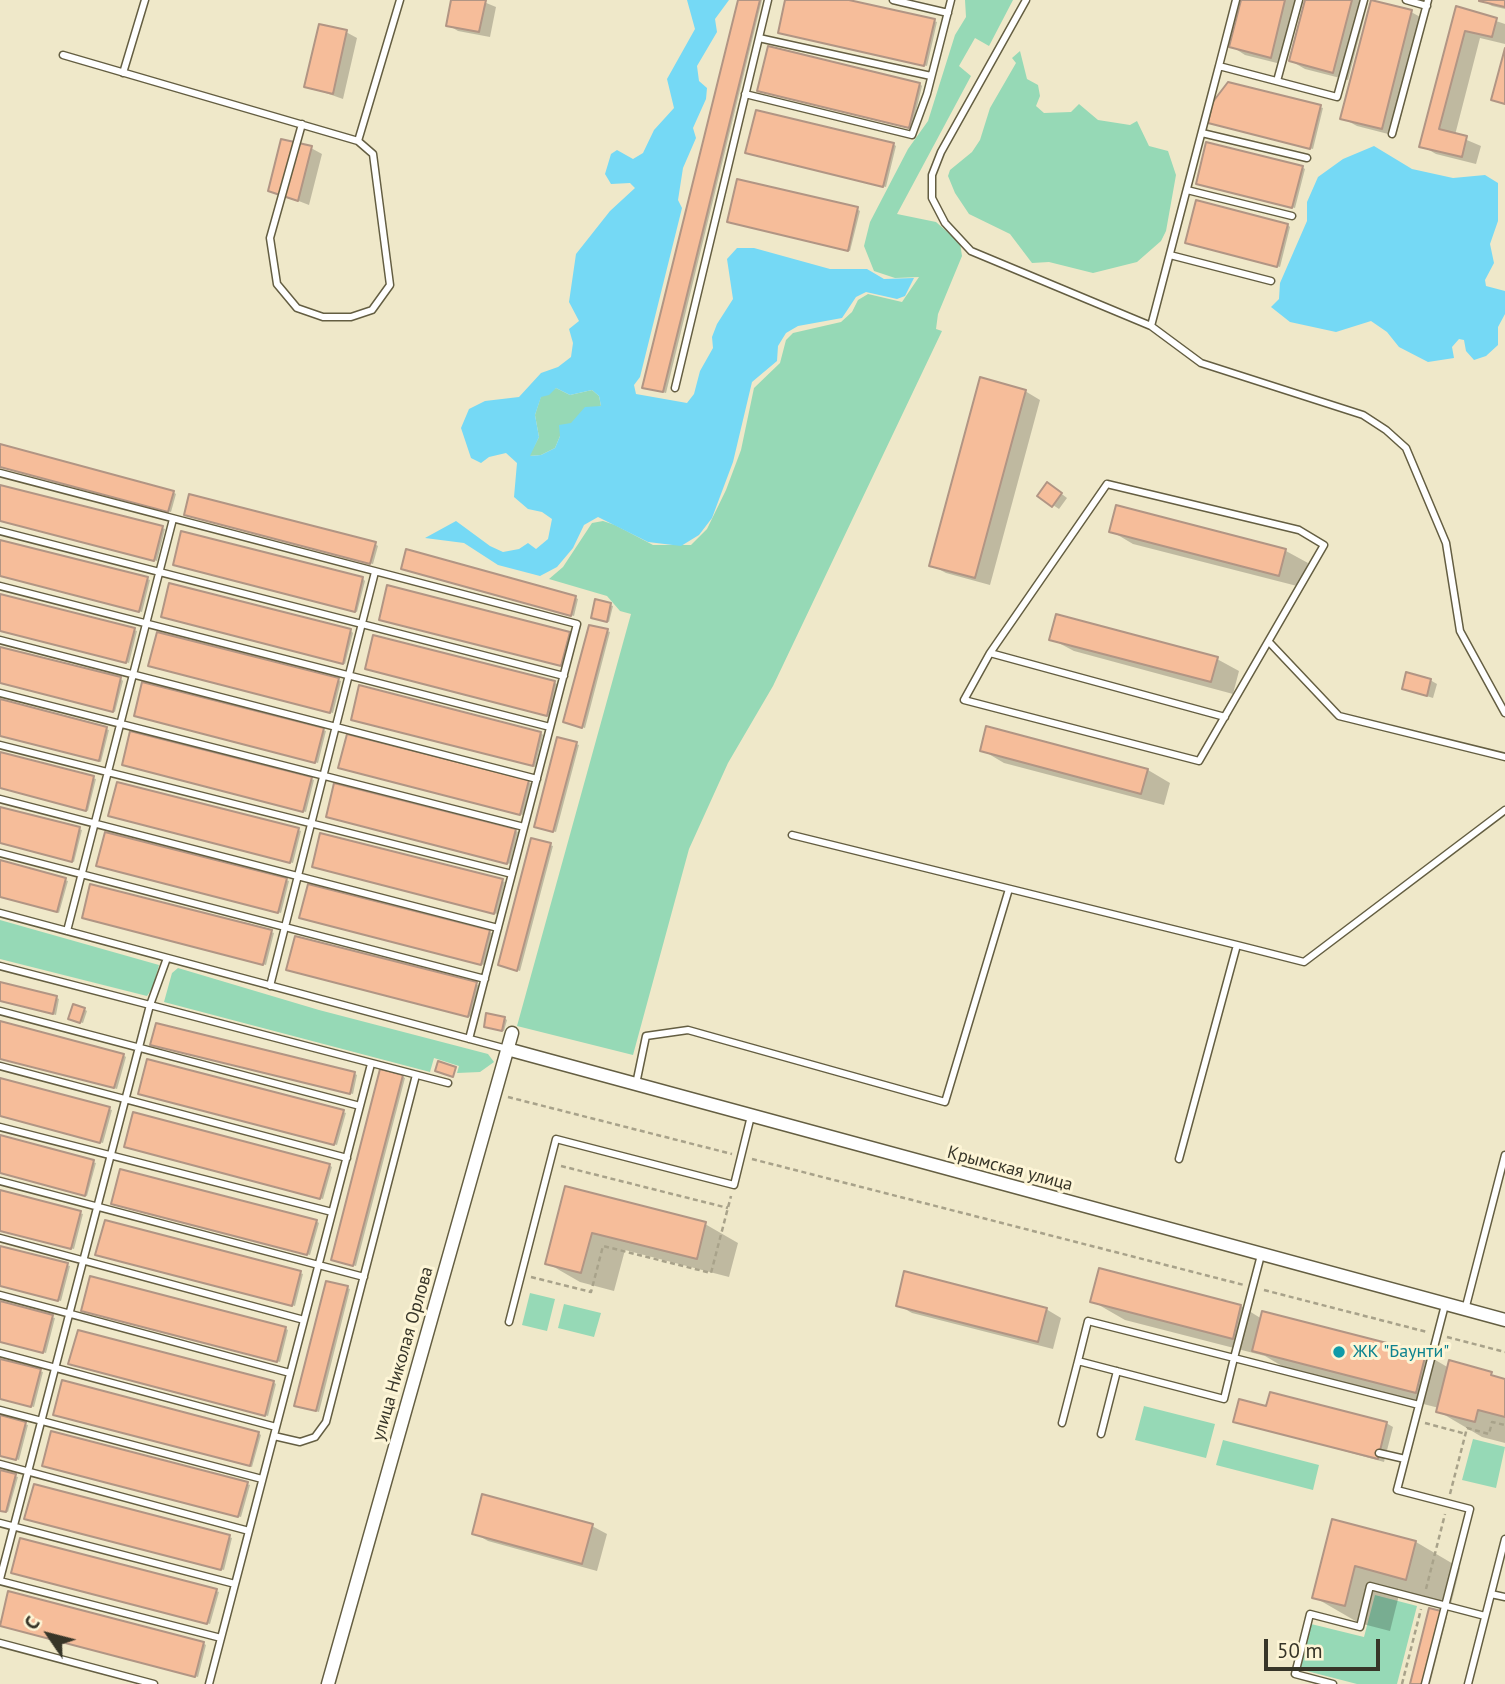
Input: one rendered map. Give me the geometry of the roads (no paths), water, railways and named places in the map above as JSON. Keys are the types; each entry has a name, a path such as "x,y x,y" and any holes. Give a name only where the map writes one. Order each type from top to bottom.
{"street":[{"name":"улица Николая Орлова","path":"328,1684 512,1033"},
{"name":"Крымская улица","path":"507,1049 1505,1320"}],"lane":[{"path":"123,73 145,0"},
{"path":"359,141 400,0"},
{"path":"675,388 768,0"},
{"path":"893,0 948,13"},
{"path":"745,94 912,135 951,0"},
{"path":"1026,0 941,152 932,175 932,198 945,223 971,251 1151,326 1201,363 1363,415 1406,448 1446,543 1460,631 1505,713"},
{"path":"1151,326 1236,0"},
{"path":"1277,80 1299,0"},
{"path":"1219,66 1338,97 1364,0"},
{"path":"1392,134 1427,3 1406,0"},
{"path":"759,38 931,76"},
{"path":"63,55 123,73 302,124 359,141 373,154 390,285 372,310 351,317 323,317 297,308 277,284 270,238 302,124"},
{"path":"1202,133 1307,158"},
{"path":"1187,190 1292,216"},
{"path":"1170,255 1271,281"},
{"path":"0,473 577,624 469,1039"},
{"path":"1107,484 1299,530 1324,545 1269,642 1199,761 964,700 990,653 1107,484"},
{"path":"67,931 80,872 173,519"},
{"path":"0,531 363,622 564,677"},
{"path":"270,986 375,572"},
{"path":"0,586 550,727"},
{"path":"0,640 134,672 537,779"},
{"path":"1269,642 1339,716 1505,757"},
{"path":"990,653 1225,717"},
{"path":"0,693 524,827"},
{"path":"0,745 512,874"},
{"path":"0,799 498,928"},
{"path":"792,835 1304,962 1505,810"},
{"path":"0,853 485,979"},
{"path":"636,1084 646,1036 688,1030 946,1101 1009,889"},
{"path":"0,913 507,1049"},
{"path":"1179,1159 1237,945"},
{"path":"167,958 150,1005 0,1580 221,1638"},
{"path":"0,966 448,1083"},
{"path":"0,1011 360,1106"},
{"path":"209,1684 371,1064"},
{"path":"0,1066 347,1158"},
{"path":"274,1436 299,1442 315,1437 326,1422 416,1075"},
{"path":"509,1322 556,1139 734,1185 751,1116"},
{"path":"0,1127 332,1212"},
{"path":"1465,1310 1505,1155"},
{"path":"0,1181 364,1277"},
{"path":"1495,1194 1505,1196"},
{"path":"0,1238 304,1320"},
{"path":"1078,1361 1224,1399 1261,1255"},
{"path":"0,1295 290,1373"},
{"path":"1425,1684 1470,1509 1397,1490 1445,1305"},
{"path":"1062,1423 1088,1321 1419,1405"},
{"path":"0,1353 276,1427"},
{"path":"1101,1434 1117,1371"},
{"path":"0,1410 262,1479"},
{"path":"1379,1453 1405,1459"},
{"path":"0,1464 249,1531"},
{"path":"0,1523 235,1584"},
{"path":"1468,1684 1505,1539"},
{"path":"1333,1684 1295,1674 1310,1614 1360,1627 1370,1586 1485,1616"},
{"path":"1491,1594 1505,1597"},
{"path":"0,1643 154,1684"}],"water":[{"path":"687,0 729,0 715,19 717,32 697,66 699,81 707,88 706,99 693,128 696,138 683,168 678,200 682,208 640,377 634,385 636,394 687,403 694,394 700,371 713,348 712,337 717,324 733,299 727,259 737,248 754,248 830,269 867,269 884,279 914,278 905,296 897,299 866,292 856,297 842,318 798,326 786,333 778,346 777,361 752,382 733,462 712,518 699,535 681,546 648,542 598,517 584,525 573,548 557,567 540,576 498,565 464,543 425,538 456,521 490,546 503,552 519,549 528,543 536,549 548,539 552,519 542,512 528,509 514,497 517,463 506,453 489,457 481,463 471,458 461,428 469,409 485,401 519,397 541,373 558,367 571,357 573,343 569,329 579,321 569,302 576,254 610,211 635,188 630,183 611,184 605,174 611,154 617,150 633,159 643,153 654,130 674,108 667,79 695,29","holes":["556,388 570,395 592,390 599,396 601,406 585,407 571,423 559,425 560,436 555,448 541,455 530,456 539,437 535,415 541,397 549,395"]},
{"path":"1374,146 1412,169 1453,178 1485,175 1498,183 1498,221 1490,244 1494,263 1485,280 1486,286 1505,291 1505,314 1498,327 1498,345 1486,356 1474,360 1466,351 1464,340 1459,339 1452,347 1454,358 1428,362 1399,347 1387,332 1371,321 1336,332 1290,322 1271,307 1279,299 1280,283 1307,221 1307,202 1318,177 1343,159"}],"place":[{"name":"ЖК \"Баунти\"","path":"1339,1352"}]}
